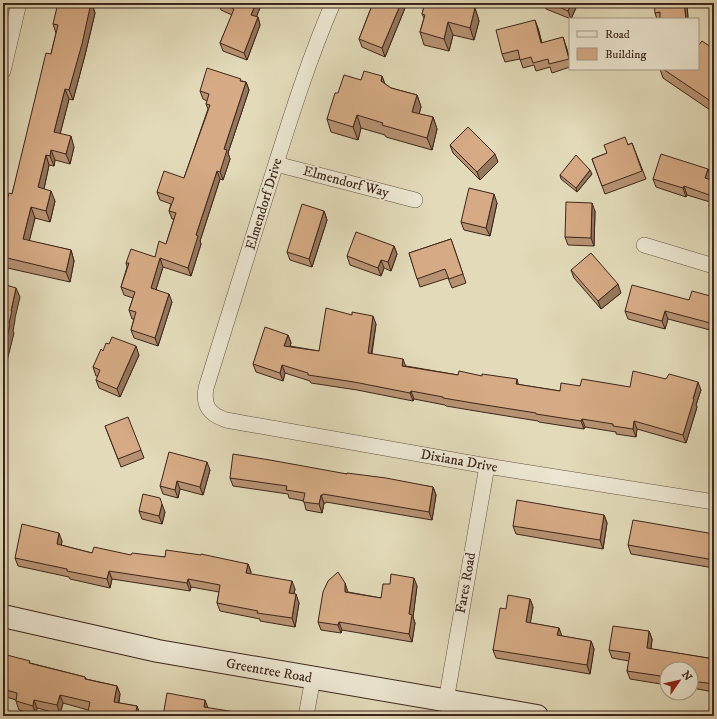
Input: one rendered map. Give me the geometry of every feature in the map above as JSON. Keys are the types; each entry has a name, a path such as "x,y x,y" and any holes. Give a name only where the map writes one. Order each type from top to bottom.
{"street":[{"path":"3,71 19,3"},
{"name":"Elmendorf Drive","path":"208,408 205,397 206,388 302,84 323,27 334,3"},
{"name":"Elmendorf Way","path":"276,164 415,200"},
{"path":"644,245 714,266"},
{"name":"Dixiana Drive","path":"208,408 217,417 226,420 487,466 714,502"},
{"name":"Fares Road","path":"446,701 487,466"},
{"name":"Greentree Road","path":"3,616 158,651 537,716"},
{"path":"306,716 313,678"}],"building":[{"path":"58,3 91,3 82,44 69,90 65,89 54,132 71,136 66,154 51,150 50,156 46,155 38,187 51,191 46,211 31,207 23,239 71,250 66,272 3,257 3,234 7,220 3,219 3,215 9,193 12,194 46,53 51,54 58,25 53,24"},
{"path":"221,3 256,3 251,15 258,17 244,53 220,43 234,9"},
{"path":"373,3 401,3 382,48 359,39"},
{"path":"425,3 453,3 475,8 470,28 448,22 444,39 420,32 425,15 422,14"},
{"path":"550,3 571,3 568,11"},
{"path":"654,3 684,3 686,18 660,18 660,12 655,13"},
{"path":"535,20 541,43 563,37 569,59 549,64 548,59 533,63 531,57 520,60 518,50 502,54 496,30"},
{"path":"702,41 714,49 714,90 709,100 664,70 699,70 699,45"},
{"path":"207,68 246,82 224,149 227,150 220,172 217,171 196,235 198,236 188,268 160,258 151,288 169,294 155,338 131,330 136,312 129,310 135,292 121,287 129,263 126,263 131,249 155,257 159,241 166,244 176,213 169,211 174,198 157,192 164,171 184,178 210,105 206,104 209,94 200,91"},
{"path":"364,71 382,76 381,81 391,88 417,95 412,112 433,117 427,138 382,125 383,123 357,115 353,127 327,119 335,93 338,93 344,75 361,80"},
{"path":"468,127 495,154 477,172 450,145"},
{"path":"625,137 628,145 632,143 642,171 602,186 592,159 607,153 604,145"},
{"path":"661,154 708,169 705,178 714,181 714,207 709,206 712,196 684,186 683,188 653,179"},
{"path":"576,155 590,170 576,188 560,175"},
{"path":"469,188 494,194 486,228 461,222"},
{"path":"566,202 592,203 591,238 565,237"},
{"path":"302,204 324,211 309,259 287,252"},
{"path":"356,232 394,246 388,262 381,260 378,268 347,256"},
{"path":"451,239 463,274 449,279 445,269 417,279 409,253"},
{"path":"591,253 618,284 598,301 571,270"},
{"path":"3,284 16,288 3,354"},
{"path":"632,285 689,300 692,291 714,297 714,324 665,311 662,321 625,311"},
{"path":"326,308 352,315 352,312 373,316 368,353 403,359 402,366 458,375 459,371 482,376 482,374 517,379 516,384 560,391 561,383 580,386 582,379 630,387 633,371 666,379 669,374 698,382 683,435 634,421 633,429 613,426 613,424 536,414 411,391 410,393 308,375 308,373 282,365 280,373 253,364 265,327 288,335 284,346 319,351"},
{"path":"112,337 136,346 117,389 96,380 100,370 93,367 101,349 103,351 106,343 109,344"},
{"path":"128,417 141,450 118,459 105,426"},
{"path":"169,452 207,462 200,487 177,481 175,490 160,486"},
{"path":"233,454 347,474 386,478 433,487 429,512 323,494 321,495 319,504 303,502 305,493 286,490 287,486 230,478"},
{"path":"143,494 160,498 162,504 159,516 139,511"},
{"path":"517,500 604,515 600,540 513,526"},
{"path":"633,520 714,534 714,560 628,545"},
{"path":"22,524 59,533 57,544 92,553 94,547 131,555 132,553 165,557 166,550 201,554 248,564 246,573 292,581 289,593 296,594 292,618 257,613 258,611 217,603 220,585 188,579 187,583 109,571 107,579 15,558"},
{"path":"338,572 345,583 345,592 381,598 383,584 390,584 391,574 414,578 409,614 412,615 409,634 339,622 338,625 318,622 323,592 328,581"},
{"path":"508,595 530,599 526,622 559,628 557,635 591,641 587,665 493,650 500,608 506,609"},
{"path":"613,626 649,631 647,648 714,659 714,684 699,682 699,661 659,661 659,676 627,671 630,653 609,650"},
{"path":"3,654 30,661 29,663 85,677 85,679 117,686 114,702 137,706 135,716 87,716 90,702 60,695 57,705 34,700 33,706 16,701 17,693 3,689"},
{"path":"167,693 205,700 204,707 248,714 247,715 251,716 163,716"}]}
